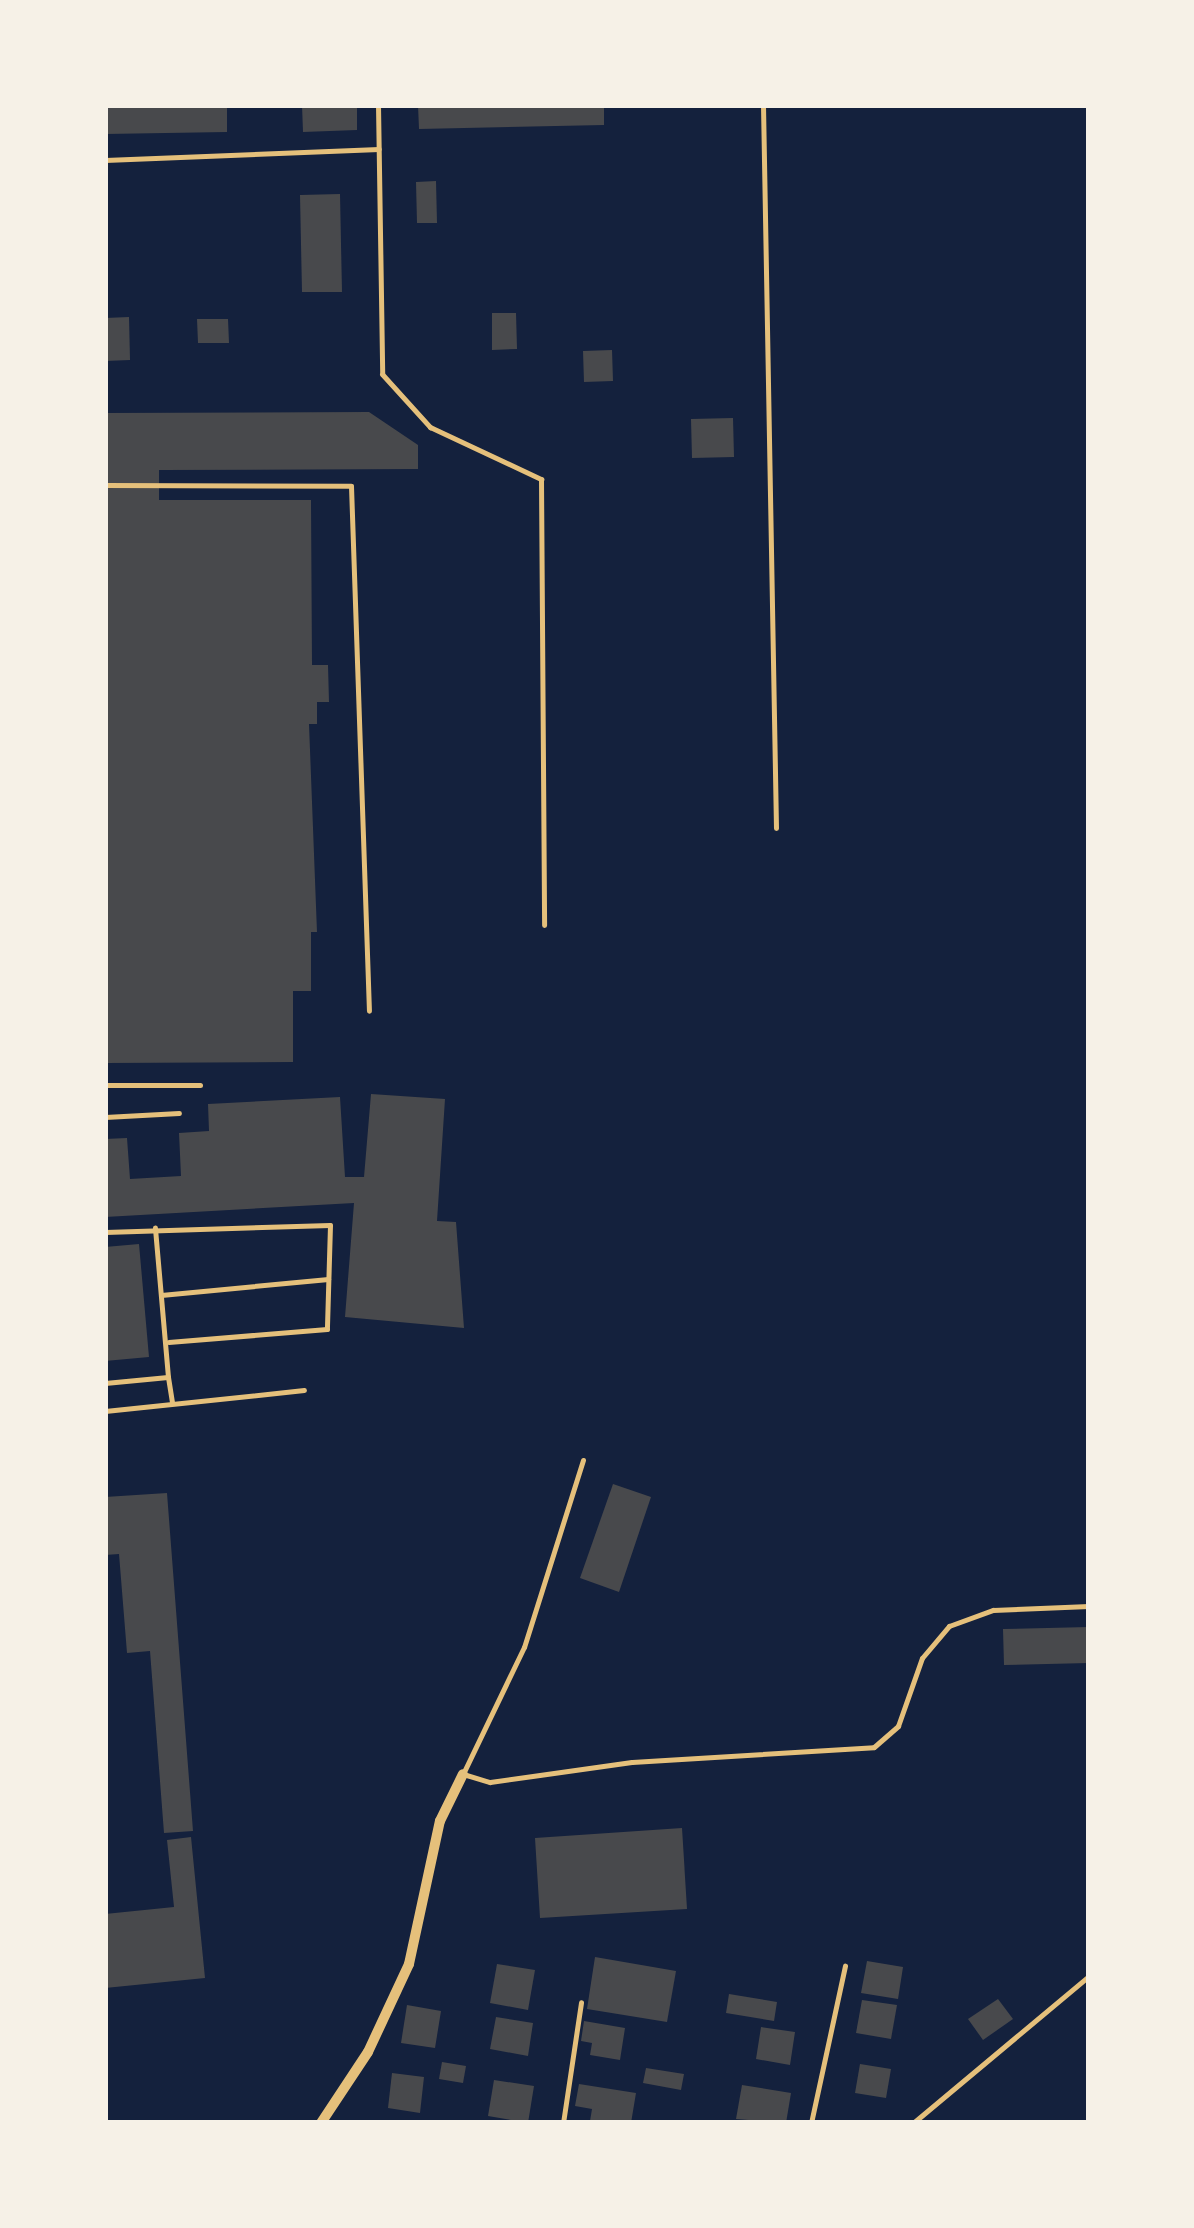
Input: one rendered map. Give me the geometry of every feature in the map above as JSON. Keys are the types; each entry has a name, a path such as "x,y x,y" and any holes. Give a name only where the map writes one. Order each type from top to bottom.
{"street":[{"path":"322,2123 368,2052 409,1964 440,1821 463,1774"}],"lane":[{"path":"378,105 382,374 430,427 542,479 544,924"},
{"path":"763,105 776,828"},
{"path":"105,160 378,149"},
{"path":"105,485 351,486 369,1011"},
{"path":"105,1085 200,1085"},
{"path":"105,1117 179,1113"},
{"path":"105,1232 330,1224 327,1329 169,1342"},
{"path":"156,1228 172,1404"},
{"path":"161,1295 329,1279"},
{"path":"105,1383 168,1377"},
{"path":"105,1411 304,1390"},
{"path":"583,1460 524,1647 463,1774 490,1782 632,1762 874,1747 898,1726 922,1658 949,1626 993,1610 1089,1606"},
{"path":"810,2123 845,1966"},
{"path":"913,2123 1089,1976"},
{"path":"562,2123 581,2002"}],"building":[{"path":"105,105 227,105 227,132 105,134"},
{"path":"302,105 357,105 357,130 303,132"},
{"path":"418,105 604,105 604,125 419,129"},
{"path":"436,181 437,223 417,223 416,182"},
{"path":"340,194 342,292 302,292 300,195"},
{"path":"492,313 516,313 517,349 492,350"},
{"path":"129,317 130,360 105,361 105,318"},
{"path":"197,319 228,319 229,343 198,343"},
{"path":"612,350 613,381 584,382 583,351"},
{"path":"369,412 418,445 418,469 159,470 159,500 311,500 312,665 328,665 329,702 317,702 317,724 309,724 317,932 311,932 311,991 293,991 293,1062 105,1063 105,413"},
{"path":"733,418 734,457 692,458 691,419"},
{"path":"371,1094 445,1099 437,1221 456,1222 464,1328 345,1317 354,1203 105,1217 105,1139 127,1138 130,1179 181,1176 179,1133 209,1131 208,1104 340,1097 345,1177 364,1177"},
{"path":"139,1244 149,1357 105,1361 105,1247"},
{"path":"613,1484 651,1497 619,1592 580,1578"},
{"path":"167,1493 193,1831 164,1833 150,1651 127,1653 119,1554 105,1555 105,1497"},
{"path":"1089,1627 1089,1663 1004,1665 1003,1629"},
{"path":"682,1828 687,1909 540,1918 535,1838"},
{"path":"191,1837 205,1978 105,1988 105,1914 174,1907 167,1840"},
{"path":"595,1957 676,1971 667,2022 587,2009"},
{"path":"867,1961 903,1967 898,1999 861,1993"},
{"path":"497,1964 535,1970 528,2010 490,2003"},
{"path":"729,1994 777,2002 774,2021 726,2013"},
{"path":"998,1999 1013,2019 983,2040 968,2019"},
{"path":"862,2000 897,2005 891,2039 856,2033"},
{"path":"407,2005 441,2011 435,2048 401,2043"},
{"path":"496,2017 533,2023 528,2056 490,2049"},
{"path":"584,2021 625,2028 620,2060 590,2055 592,2043 581,2041"},
{"path":"761,2027 795,2032 790,2065 756,2059"},
{"path":"442,2062 466,2066 463,2083 439,2079"},
{"path":"860,2064 891,2069 886,2098 855,2093"},
{"path":"646,2068 684,2074 681,2090 643,2083"},
{"path":"392,2073 424,2077 420,2113 388,2108"},
{"path":"494,2080 534,2086 528,2123 488,2116"},
{"path":"579,2084 636,2093 631,2123 590,2121 592,2109 575,2106"},
{"path":"742,2085 791,2093 786,2123 736,2119"}]}
